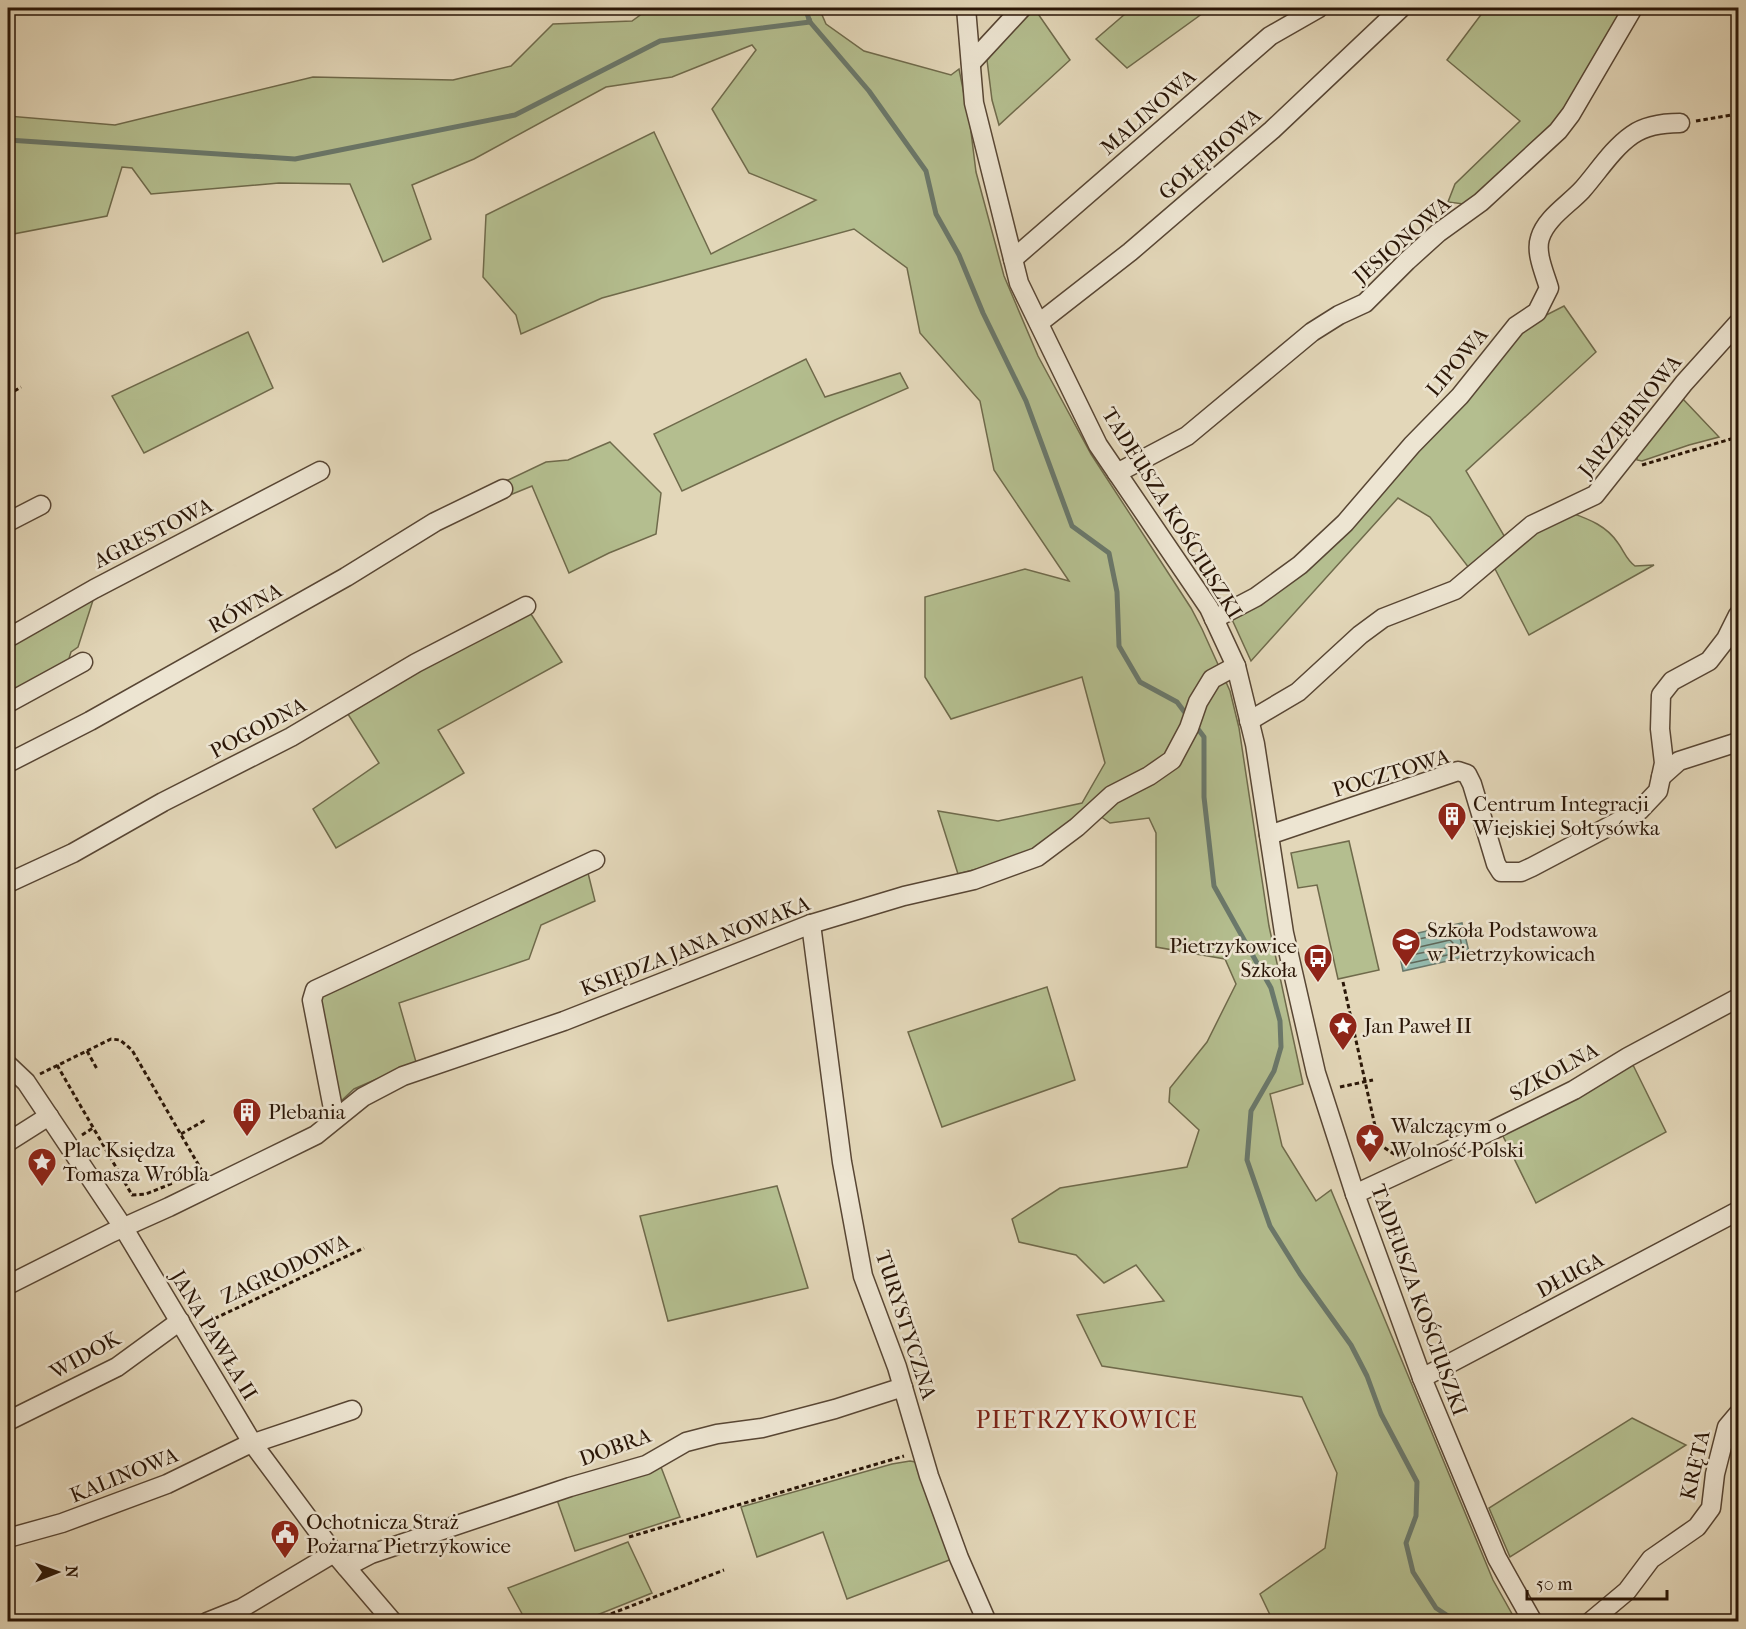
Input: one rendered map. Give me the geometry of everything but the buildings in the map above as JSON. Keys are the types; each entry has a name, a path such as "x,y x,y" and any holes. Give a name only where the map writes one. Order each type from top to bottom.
{"street":[{"name":"TADEUSZA KOŚCIUSZKI","path":"966,8 974,103 1019,282 1098,445 1209,608 1236,666 1255,744 1284,933 1317,1073 1355,1194 1422,1378 1497,1558 1533,1622"},
{"path":"970,63 1022,8"},
{"name":"MALINOWA","path":"1013,259 1270,36 1319,8"},
{"name":"GOŁĘBIOWA","path":"1039,323 1130,252 1272,130 1401,8"},
{"name":"JESIONOWA","path":"1117,473 1187,436 1312,332 1339,315 1365,303 1438,233 1481,202 1558,131 1571,114 1633,8"},
{"name":"LIPOWA","path":"1214,619 1265,591 1299,565 1345,523 1412,445 1460,396 1497,353 1516,326 1537,312 1549,288 1540,256 1539,240 1548,224 1632,135 1660,123 1680,123"},
{"name":"JARZĘBINOWA","path":"1249,721 1298,692 1360,635 1383,618 1455,590 1532,525 1595,495 1684,383 1738,322"},
{"name":"AGRESTOWA","path":"8,638 94,588 320,471"},
{"name":"RÓWNA","path":"8,763 90,721 346,577 435,522 503,489"},
{"path":"8,522 41,505"},
{"name":"POGODNA","path":"8,883 73,852 163,802 291,738 416,663 526,606"},
{"name":"POCZTOWA","path":"1269,835 1458,771 1467,774 1472,784 1496,864 1501,872 1521,872 1640,810 1658,790 1664,763 1660,729 1661,695 1672,681 1709,661 1726,639 1738,615"},
{"path":"8,703 82,662"},
{"name":"KSIĘDZA JANA NOWAKA","path":"8,1285 316,1134 363,1096 403,1076 564,1021 811,924 904,896 974,880 1037,857 1077,827 1112,795 1149,776 1172,760 1212,679 1236,666"},
{"path":"1661,777 1678,760 1738,742"},
{"path":"335,1119 312,1000 315,990 595,860"},
{"name":"TURYSTYCZNA","path":"811,924 842,1162 862,1276 903,1387 959,1558 987,1622"},
{"name":"SZKOLNA","path":"1355,1194 1568,1093 1628,1057 1738,998"},
{"name":"JANA PAWŁA II","path":"8,1065 26,1082 123,1227 253,1444 334,1553 393,1622"},
{"path":"8,1142 49,1116"},
{"name":"DŁUGA","path":"1422,1378 1738,1211"},
{"name":"WIDOK","path":"8,1421 117,1367 183,1327"},
{"name":"DOBRA","path":"346,1567 371,1554 570,1487 646,1465 687,1442 717,1434 762,1428 835,1409 903,1387"},
{"name":"KALINOWA","path":"8,1538 62,1523 167,1484 253,1444 352,1410"},
{"name":"KRĘTA","path":"1590,1622 1627,1592 1651,1558 1697,1527 1711,1508 1715,1474 1727,1427 1738,1414"},
{"path":"207,1622 242,1608 334,1553"}],"path":[{"path":"1680,123 1738,114"},
{"path":"8,395 21,387"},
{"path":"1612,473 1738,437"},
{"path":"1343,982 1379,1144 1396,1156 1402,1155"},
{"path":"36,1076 111,1039 120,1040 132,1050 202,1171 193,1175"},
{"path":"87,1050 97,1070"},
{"path":"57,1065 132,1195 146,1194 174,1182"},
{"path":"1333,1089 1373,1080"},
{"path":"181,1134 207,1119"},
{"path":"81,1136 93,1128"},
{"name":"ZAGRODOWA","path":"183,1327 363,1248"},
{"path":"629,1537 903,1456 924,1456"},
{"path":"590,1622 724,1570"}],"green space":[{"path":"650,8 819,8 826,24 864,51 951,75 959,69 970,124 976,172 1004,276 1038,356 1091,454 1191,608 1230,691 1239,728 1269,926 1303,1084 1270,1094 1282,1146 1316,1201 1331,1190 1493,1580 1516,1621 1273,1621 1260,1594 1325,1548 1337,1473 1302,1397 1102,1366 1077,1315 1164,1301 1136,1265 1104,1283 1076,1255 1019,1242 1012,1219 1060,1188 1187,1167 1199,1130 1169,1102 1170,1088 1207,1042 1236,984 1225,959 1156,947 1156,833 1149,818 1110,823 1090,809 1039,847 1007,861 958,874 938,811 998,821 1082,803 1105,763 1082,677 951,719 925,677 925,597 1025,569 1069,581 994,470 980,401 920,333 907,268 854,229 602,298 521,334 516,315 483,277 486,215 654,132 711,254 816,200 749,173 712,109 756,50 752,45 672,77 606,87 474,159 412,185 431,239 383,262 350,184 279,183 151,194 132,168 122,167 107,216 8,235 8,116 115,125 313,77 453,80 511,66 553,24 632,21"},
{"path":"1029,8 1034,8 1070,60 999,125 992,100 987,60"},
{"path":"1132,8 1210,8 1127,68 1096,39"},
{"path":"1486,8 1625,8 1566,114 1471,205 1448,202 1455,184 1520,121 1447,60"},
{"path":"1564,306 1596,352 1466,471 1506,539 1469,568 1430,517 1398,498 1251,661 1230,615 1296,574 1517,330"},
{"path":"248,332 273,388 144,453 112,396"},
{"path":"806,359 825,397 900,373 908,388 682,491 654,434"},
{"path":"1682,398 1719,437 1642,461 1637,460 1637,455"},
{"path":"610,442 661,493 656,534 609,553 569,573 532,486 510,495 504,482 546,462 568,460"},
{"path":"1569,512 1602,527 1613,537 1635,566 1654,565 1529,635 1492,563 1533,530"},
{"path":"95,594 78,647 71,652 67,665 8,697 8,641"},
{"path":"529,611 562,662 438,730 464,773 336,848 313,809 379,763 346,711"},
{"path":"1349,841 1379,970 1338,979 1317,885 1298,888 1291,853"},
{"path":"588,873 595,901 541,925 529,959 399,1003 416,1062 354,1089 339,1103 317,1002 321,992"},
{"path":"1047,987 1075,1080 942,1127 908,1032"},
{"path":"1633,1065 1666,1132 1536,1203 1502,1134"},
{"path":"777,1186 808,1288 668,1321 640,1216"},
{"path":"1632,1418 1686,1445 1510,1557 1489,1508"},
{"path":"910,1461 921,1463 952,1559 847,1599 823,1532 757,1557 741,1507 892,1464"},
{"path":"661,1467 680,1517 575,1551 556,1497"},
{"path":"628,1542 652,1593 582,1621 526,1621 508,1588"}],"water":[{"path":"1462,923 1470,956 1403,971 1396,938"}],"waterway":[{"path":"805,8 810,22 869,91 926,171 936,214 959,255 983,313 1026,401 1072,526 1109,553 1117,592 1119,646 1140,682 1177,702 1189,718"},
{"path":"8,140 295,159 515,115 660,41 810,22 809,19"},
{"path":"1195,725 1204,737 1204,797 1214,886 1271,988 1280,1021 1281,1047 1274,1071 1251,1111 1247,1160 1270,1226 1300,1274 1351,1345 1367,1376 1381,1414 1417,1482 1416,1516 1406,1543 1413,1572 1436,1608 1457,1622"}],"place":[{"name":"Centrum Integracji Wiejskiej Sołtysówka","path":"1452,842"},
{"name":"Szkoła Podstawowa w Pietrzykowicach","path":"1406,968"},
{"name":"Pietrzykowice Szkoła","path":"1318,984"},
{"name":"Jan Paweł II","path":"1343,1052"},
{"name":"Plebania","path":"247,1138"},
{"name":"Walczącym o Wolność Polski","path":"1370,1164"},
{"name":"Plac Księdza Tomasza Wróbla","path":"42,1188"},
{"name":"Ochotnicza Straż Pożarna Pietrzykowice","path":"285,1560"}],"district":[{"name":"PIETRZYKOWICE","path":"1087,1420"}]}
